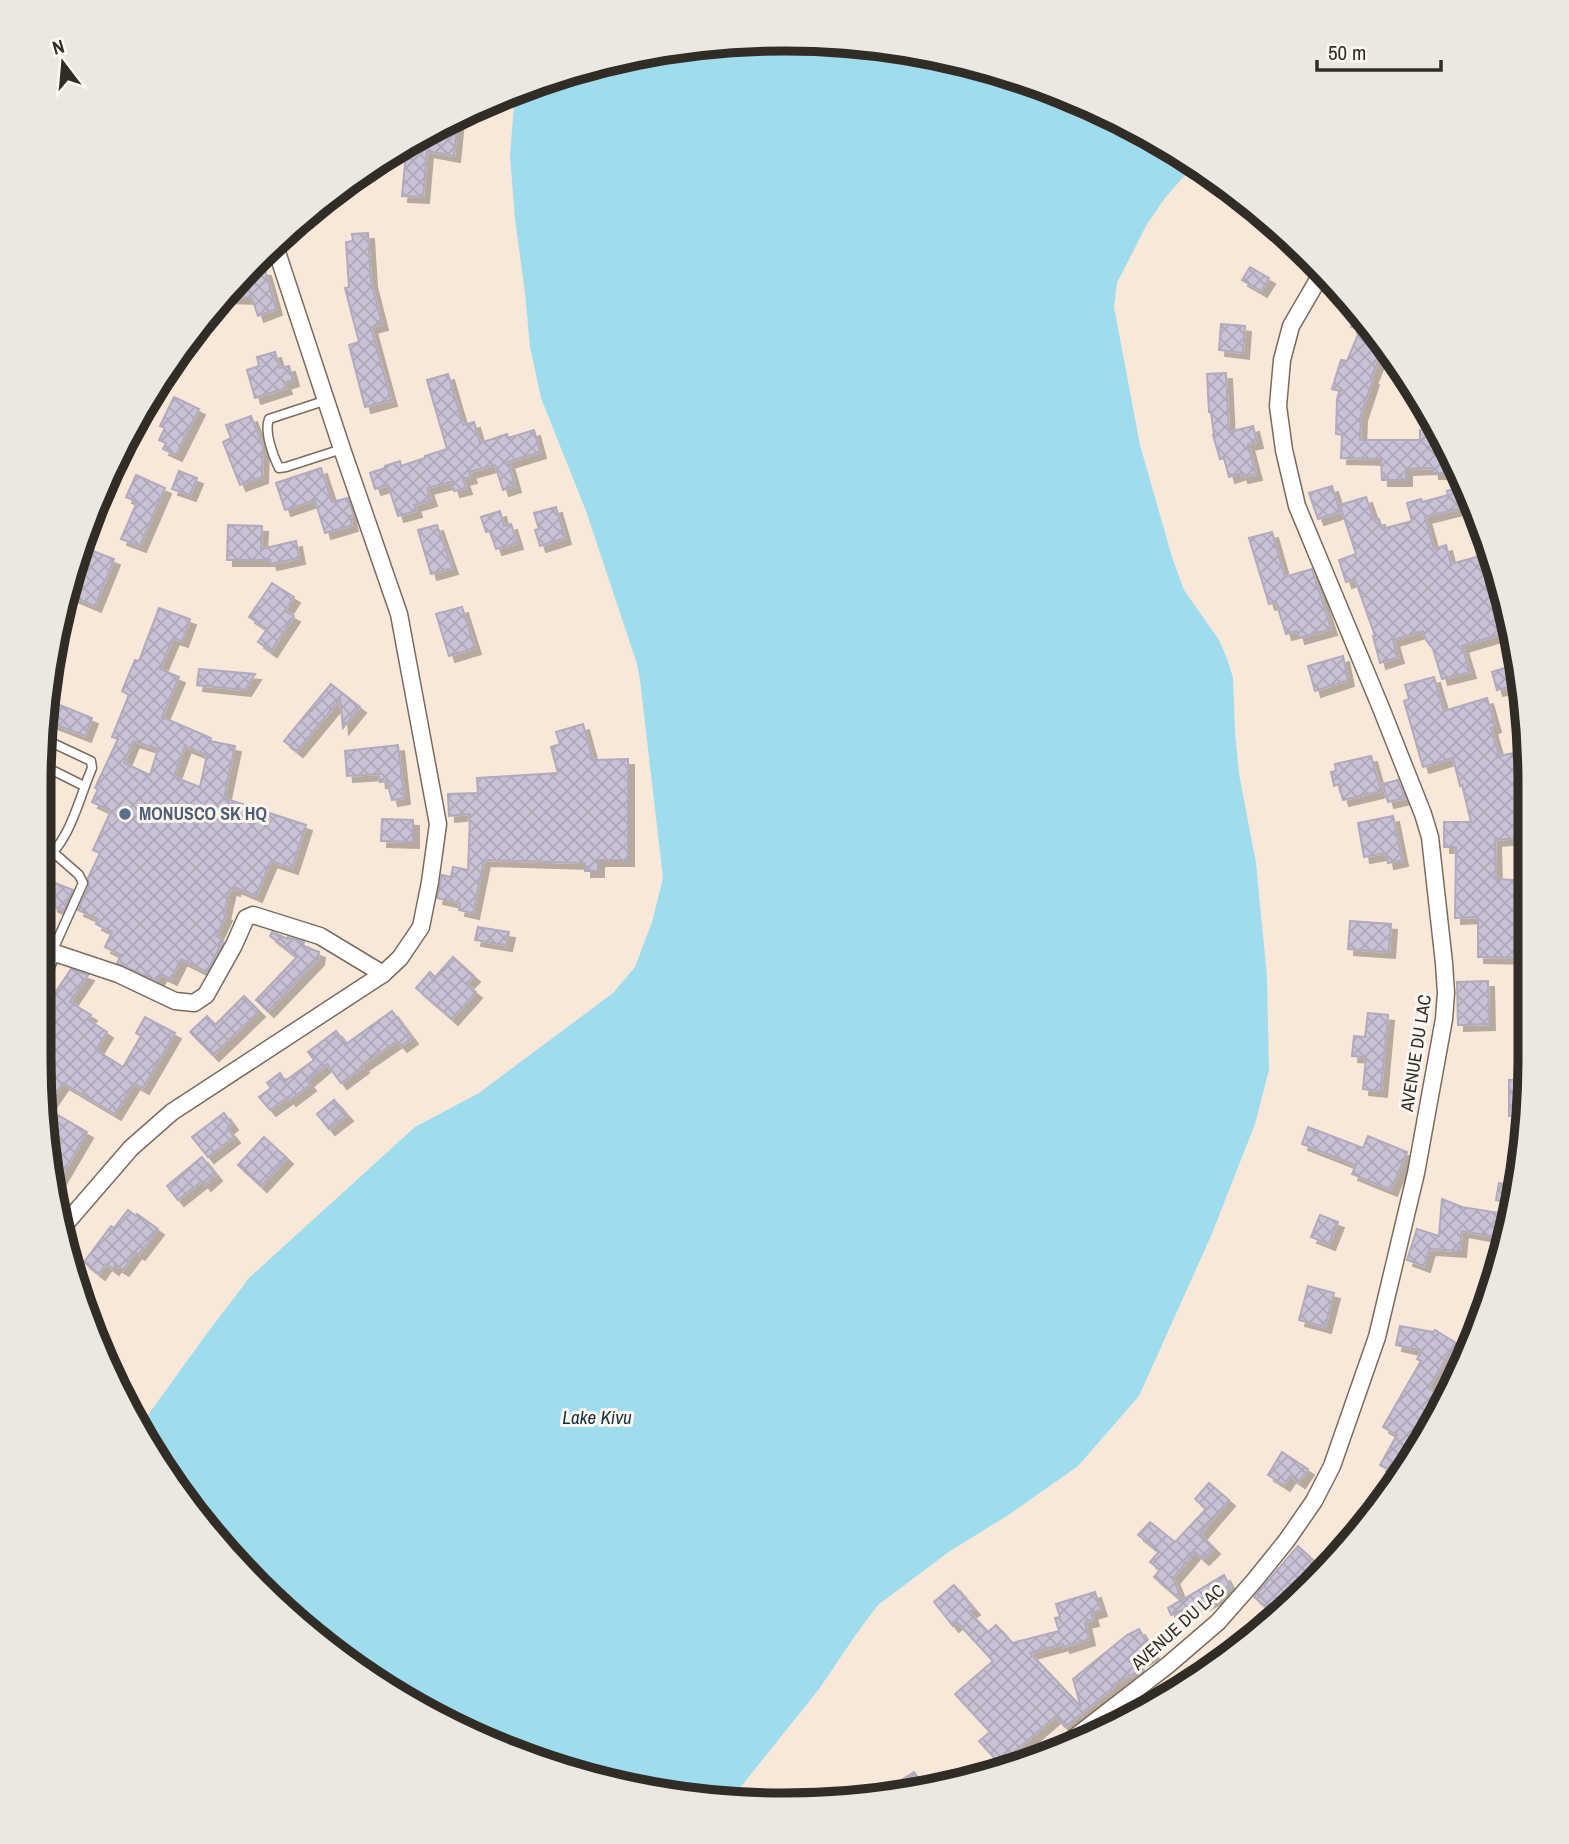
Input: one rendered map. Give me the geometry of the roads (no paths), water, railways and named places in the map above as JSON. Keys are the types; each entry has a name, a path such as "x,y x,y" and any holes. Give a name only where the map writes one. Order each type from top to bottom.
{"street":[{"path":"69,1219 131,1148 172,1112 383,974 400,958 421,927 438,824 399,614 278,255"},
{"name":"AVENUE DU LAC","path":"1089,1727 1218,1622 1287,1540 1314,1501 1332,1466 1377,1337 1416,1173 1442,1032 1446,993 1430,837 1381,708 1297,506 1284,450 1278,406 1282,360 1291,326 1317,281"},
{"path":"51,952 118,974 175,1002 194,1003 206,995 246,918 253,915 320,936 383,974"}],"lane":[{"path":"327,400 269,419 268,432 276,462 279,468 286,467 342,449"},
{"path":"51,855 74,816 92,768 91,761 52,743"},
{"path":"51,770 84,786"},
{"path":"51,941 83,883 79,875 54,853"}],"water":[{"name":"Lake Kivu","path":"737,52 832,52 928,65 1020,90 1109,126 1188,172 1147,224 1117,283 1114,307 1140,445 1172,557 1184,590 1219,640 1233,678 1239,774 1256,863 1267,977 1269,1070 1255,1124 1211,1236 1139,1396 1078,1466 1010,1514 950,1551 878,1605 819,1689 737,1792 641,1779 549,1754 460,1718 377,1670 301,1611 233,1543 174,1467 145,1419 250,1277 415,1127 479,1093 613,993 635,967 652,922 663,878 640,680 586,511 541,398 530,347 510,156 514,103 549,90 641,65 689,57"}],"place":[{"name":"MONUSCO SK HQ","path":"125,814"}]}
